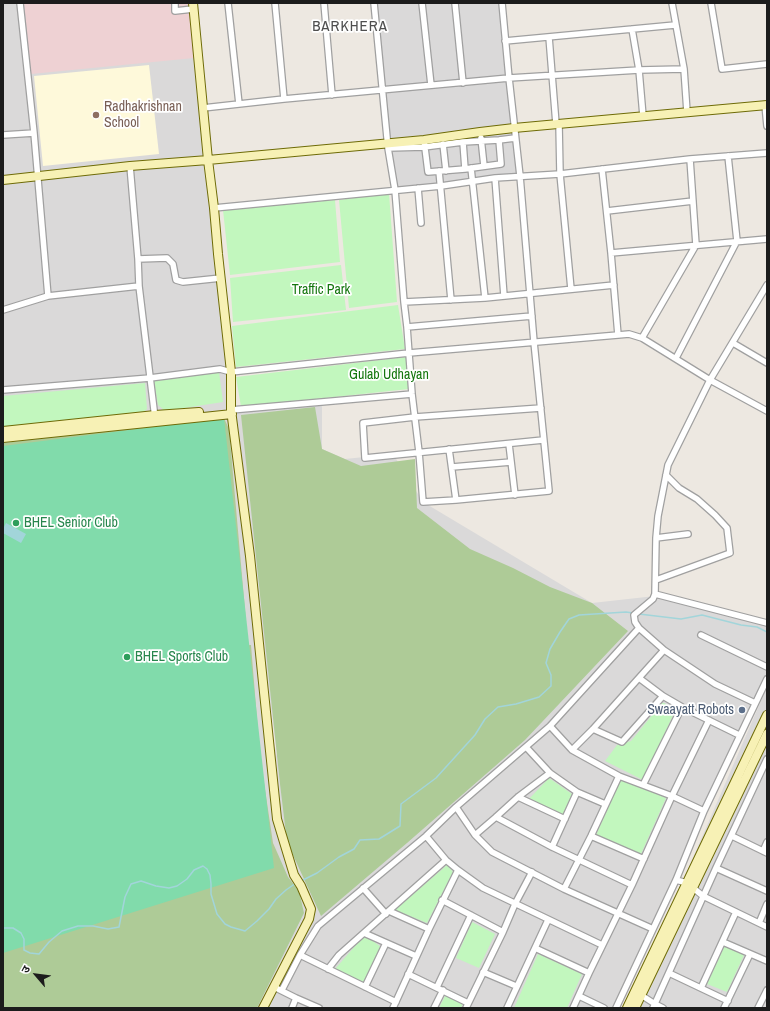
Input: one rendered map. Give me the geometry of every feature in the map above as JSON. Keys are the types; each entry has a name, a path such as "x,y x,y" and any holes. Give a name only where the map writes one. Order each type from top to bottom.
{"main road":[{"path":"193,6 231,372 232,412 250,556 277,819 294,875 301,886 311,909 311,914 278,988 263,1008"},
{"path":"3,180 130,166 424,143 480,136 514,128 766,105"},
{"path":"3,432 232,412"},
{"path":"3,438 155,419"},
{"path":"690,886 767,715"},
{"path":"628,1008 638,994 690,886 767,734"},
{"path":"635,1008 638,994"}],"street":[{"path":"20,3 34,133 48,296"},
{"path":"175,3 175,11 193,6"},
{"path":"228,3 239,104"},
{"path":"275,3 284,99"},
{"path":"324,3 332,95"},
{"path":"374,3 388,145 395,190 412,394 423,502 549,491 543,440 520,176 502,3"},
{"path":"422,3 431,85"},
{"path":"455,3 463,82"},
{"path":"672,3 684,69 687,112"},
{"path":"711,3 722,69 767,64"},
{"path":"505,41 675,25"},
{"path":"632,29 639,70 643,116"},
{"path":"549,37 558,124 560,174 571,289"},
{"path":"204,108 509,78 639,70 684,69"},
{"path":"766,105 767,126"},
{"path":"3,135 34,133"},
{"path":"499,140 501,164 428,172 424,143 443,144 463,142 480,136 499,140 515,138"},
{"path":"480,136 484,166"},
{"path":"463,142 472,182 485,298"},
{"path":"443,144 446,171"},
{"path":"214,208 441,186 495,178 560,174 690,159 767,153"},
{"path":"676,358 737,241 728,156"},
{"path":"642,338 696,245 690,159"},
{"path":"130,166 139,286 155,419"},
{"path":"602,170 618,335"},
{"path":"439,171 451,300"},
{"path":"495,178 504,296"},
{"path":"418,188 421,223"},
{"path":"607,211 693,201"},
{"path":"611,253 767,239"},
{"path":"138,259 166,258 172,264 176,280 183,282 221,278"},
{"path":"404,302 485,298 614,285"},
{"path":"755,703 715,684 664,650 639,628 635,622 634,615 654,597 658,516 668,465 710,380 767,285"},
{"path":"3,310 48,296 139,286"},
{"path":"407,327 532,316"},
{"path":"3,390 150,378 220,369 231,372 409,353 630,334 642,338 710,380 767,411"},
{"path":"732,343 767,363"},
{"path":"232,412 412,394"},
{"path":"541,408 415,417 363,423 365,458 543,440"},
{"path":"509,444 515,495"},
{"path":"449,449 456,500"},
{"path":"452,467 511,462"},
{"path":"656,580 730,553 727,528 715,515 696,499 679,488 666,475"},
{"path":"656,538 688,534"},
{"path":"654,597 767,623"},
{"path":"319,1008 278,988 318,926 426,836 550,726 639,628"},
{"path":"701,635 767,667"},
{"path":"572,750 593,729 664,650"},
{"path":"639,678 663,696 682,707 739,735"},
{"path":"616,1008 676,880 704,811 767,679"},
{"path":"760,692 767,694"},
{"path":"593,729 622,742 663,696"},
{"path":"643,785 682,707"},
{"path":"573,1008 709,720"},
{"path":"550,726 572,750 619,776 672,796 704,811"},
{"path":"526,747 550,773 577,792 605,804"},
{"path":"654,1006 703,896 767,759"},
{"path":"474,835 518,797 550,773"},
{"path":"564,889 619,776"},
{"path":"552,847 577,792"},
{"path":"518,797 565,819"},
{"path":"456,808 474,835 492,852 564,889 653,929"},
{"path":"496,817 552,847 632,885"},
{"path":"426,836 446,860 483,888 602,945"},
{"path":"591,836 644,858"},
{"path":"732,836 765,852 767,842"},
{"path":"328,969 339,955 446,860"},
{"path":"716,868 767,891"},
{"path":"393,1008 442,900 458,870"},
{"path":"408,974 443,990 467,1005 515,904 532,872"},
{"path":"676,880 690,886 703,896 767,927"},
{"path":"363,888 387,912 429,929"},
{"path":"442,900 503,932"},
{"path":"758,923 767,904"},
{"path":"701,988 736,912"},
{"path":"437,987 471,915"},
{"path":"507,1008 548,920"},
{"path":"364,933 416,956"},
{"path":"723,942 767,961"},
{"path":"366,987 386,943"},
{"path":"535,948 589,972"},
{"path":"724,1008 750,954"},
{"path":"300,955 396,1002"},
{"path":"483,972 516,986"},
{"path":"669,973 728,1001"},
{"path":"434,1008 443,990"},
{"path":"758,1008 767,990"},
{"path":"623,993 638,994 654,1006 663,1008"},
{"path":"579,996 604,1008"},
{"path":"294,1007 296,998"}],"shaded area":[{"path":"3,3 193,3 231,410 322,402 322,449 345,459 393,454 423,502 592,603 655,596 767,625 767,1008 628,1008 764,694 763,693 651,928 615,1008 3,1008","holes":["236,444 278,761 266,705"]},
{"path":"24,3 189,3 194,58 31,74"},
{"path":"374,3 502,3 518,176 395,190"},
{"name":"Radhakrishnan School","path":"149,65 159,154 43,166 34,76"}],"green space":[{"path":"389,193 397,302 349,308 339,200"},
{"path":"335,200 340,262 230,275 223,210"},
{"name":"Traffic Park","path":"341,265 346,310 233,322 230,278"},
{"path":"398,305 405,349 236,367 232,326"},
{"name":"Gulab Udhayan","path":"406,357 409,389 241,407 236,377"},
{"path":"219,372 223,402 165,411 158,405 154,381"},
{"path":"145,383 147,409 142,413 3,428 3,396"},
{"path":"315,407 322,449 361,466 415,459 417,508 470,549 513,568 550,587 592,603 628,631 525,740 321,916 287,842 241,415"},
{"name":"BHEL Sports Club","path":"224,418 229,429 246,621 216,647 251,645 260,756 273,843 288,877 299,891 304,913 257,1008 3,1008 3,443"},
{"name":"BHEL Sports Club","path":"224,418 274,868 3,953 3,446"},
{"path":"662,703 676,709 643,780 605,761 617,745 631,741"},
{"path":"549,778 572,794 563,815 529,799 528,800"},
{"path":"621,779 666,798 641,854 596,835"},
{"path":"447,865 453,872 427,923 395,910"},
{"path":"472,922 495,934 479,968 456,958"},
{"path":"362,938 369,938 381,947 364,983 335,969"},
{"path":"725,945 744,955 727,992 707,984"},
{"path":"538,954 582,974 567,1008 514,1008"},
{"path":"446,994 464,1001 461,1008 439,1008"}],"water":[{"path":"6,523 26,534 21,543 3,533"}],"waterway":[{"path":"301,881 317,873 339,857 354,849 360,840 379,839 400,826 401,804 436,778 475,735 485,719 498,707 516,704 539,697 551,686 551,675 546,663 550,649 569,619 579,615 626,612 633,613"},
{"path":"639,614 681,619 702,615 741,625 757,627 767,632"},
{"path":"3,928 13,928 21,933 24,939 24,950 30,953 39,954 49,942 62,931 78,926 93,926 108,929 119,927 125,897 131,884 141,881 156,886 169,888 177,886 187,879 194,870 203,866 207,869 210,875 211,894 217,914 225,924 245,931 269,909 276,899 296,883"}],"place":[{"name":"Radhakrishnan School","path":"96,115"},
{"name":"BHEL Senior Club","path":"16,523"},
{"name":"BHEL Sports Club","path":"127,657"},
{"name":"Swaayatt Robots","path":"742,710"}],"district":[{"name":"BARKHERA","path":"350,27"}]}
